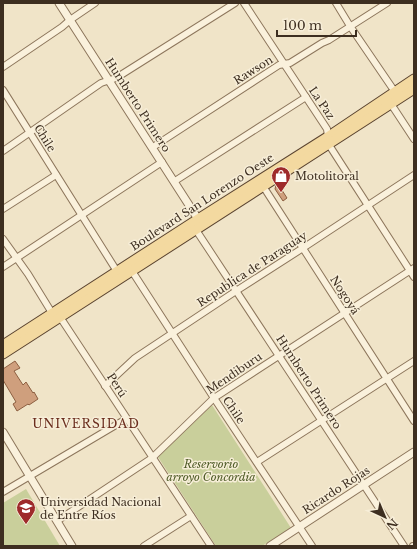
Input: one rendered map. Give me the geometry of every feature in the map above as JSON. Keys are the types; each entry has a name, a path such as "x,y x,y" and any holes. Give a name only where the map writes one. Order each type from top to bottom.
{"main road":[{"name":"Boulevard San Lorenzo Oeste","path":"329,140 393,93 414,80"},
{"name":"Boulevard San Lorenzo Oeste","path":"3,345 56,315 118,275 198,229 261,184 329,140 414,89"},
{"name":"Boulevard San Lorenzo Oeste","path":"130,268 198,219 261,184"},
{"name":"Boulevard San Lorenzo Oeste","path":"3,354 56,315"}],"street":[{"name":"Humberto Primero","path":"59,3 175,181 198,219"},
{"path":"3,67 95,3"},
{"path":"3,151 101,83 116,78 235,3"},
{"name":"La Paz","path":"244,3 328,129 331,148 368,206 412,270 414,277"},
{"path":"336,3 393,89 393,107 414,139"},
{"name":"Rawson","path":"152,147 279,65 290,63 387,3"},
{"name":"Chile","path":"3,90 118,275"},
{"path":"175,181 306,97"},
{"path":"3,267 162,162"},
{"path":"3,209 56,175"},
{"name":"Republica de Paraguay","path":"106,386 135,358 414,175"},
{"name":"Nogoyá","path":"261,184 414,421"},
{"path":"198,219 198,229"},
{"name":"Humberto Primero","path":"198,229 198,233 404,546"},
{"name":"Perú","path":"3,238 106,386 126,419 211,546"},
{"name":"Chile","path":"130,268 312,546"},
{"name":"Mendiburu","path":"56,521 152,458 214,398 412,270"},
{"path":"258,462 414,361"},
{"path":"3,492 126,419"},
{"path":"3,432 72,546"},
{"name":"Ricardo Rojas","path":"270,546 414,452"},
{"path":"144,546 192,516"}],"green space":[{"name":"Reservorio arroyo Concordia","path":"212,405 291,528 262,546 216,546 158,457"},
{"name":"Universidad Nacional de Entre Ríos","path":"26,489 60,546 3,546 3,503"}],"building":[{"name":"Motolitoral","path":"278,184 287,198 283,201 275,189 276,185"},
{"path":"15,361 20,368 14,371 23,385 26,382 38,399 17,411 13,404 16,402 3,380 3,369"}],"place":[{"name":"Motolitoral","path":"281,193"},
{"name":"Universidad Nacional de Entre Ríos","path":"26,525"}],"district":[{"name":"UNIVERSIDAD","path":"86,423"}]}
